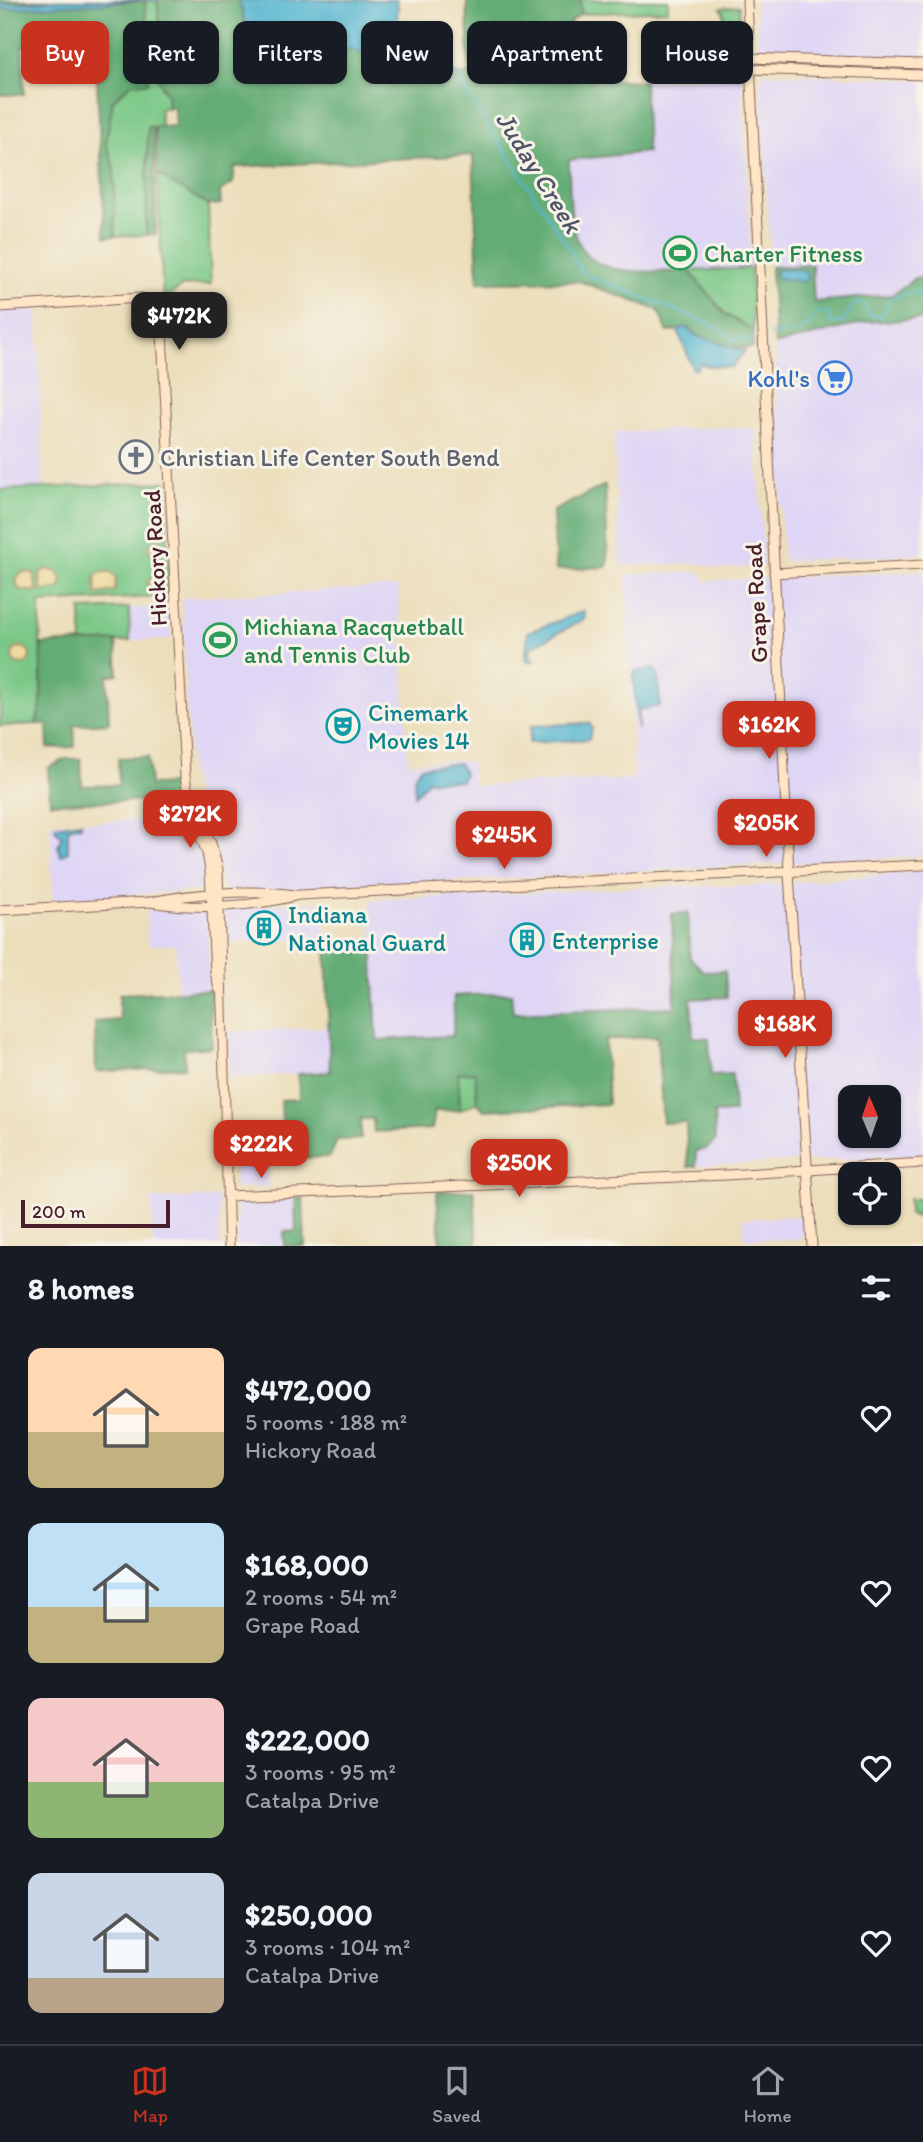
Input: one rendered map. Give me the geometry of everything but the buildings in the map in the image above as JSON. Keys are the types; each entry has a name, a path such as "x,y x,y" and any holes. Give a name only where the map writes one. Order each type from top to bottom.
{"street":[{"name":"Grape Road","path":"747,0 748,21"},
{"path":"753,58 923,64"},
{"path":"753,69 923,75"},
{"name":"Grape Road","path":"751,84 789,873 812,1246"},
{"name":"Hickory Road","path":"0,307 141,298 152,302 159,309 167,404 185,776 207,853 216,900 215,972 219,989 229,1246"},
{"path":"774,573 923,565"},
{"path":"0,910 151,902 173,897 280,900 299,895 789,873 923,864"},
{"path":"227,1196 631,1180 923,1163"}],"shaded area":[{"path":"756,0 923,0 923,61 758,54"},
{"path":"764,73 923,80 923,278 908,282 893,295 814,302 812,266 771,267 760,77"},
{"path":"644,84 742,84 751,268 640,273 595,264 579,246 571,227 569,159 647,152"},
{"path":"37,307 43,488 0,490 0,310"},
{"path":"923,319 923,554 786,561 783,558 775,345 867,322"},
{"path":"722,427 756,429 764,566 719,569 699,563 623,566 620,563 614,434"},
{"path":"923,571 923,856 477,880 228,891 222,888 216,849 195,796 190,770 182,598 398,587 408,763 462,760 471,764 473,786 634,779 626,574 701,572 705,581"},
{"path":"169,606 171,639 130,641 129,608"},
{"path":"189,819 202,856 206,887 203,890 53,900 50,823"},
{"path":"923,871 923,1155 696,1166 696,1151 715,1140 714,1113 734,1112 732,1075 711,1075 709,1038 693,1038 691,999 725,971 704,972 690,958 688,914 672,914 675,1007 512,1013 452,1004 454,1036 377,1040 370,900 672,886 751,886"},
{"path":"324,902 326,938 227,942 224,912 228,907"},
{"path":"203,908 207,912 210,990 178,991 176,945 148,945 146,911"},
{"path":"329,1027 330,1072 230,1078 229,1032"},
{"path":"266,1135 268,1187 235,1188 233,1137"},
{"path":"218,1197 220,1246 153,1246 151,1199"},
{"path":"295,1199 296,1231 284,1232 285,1246 237,1246 237,1202"},
{"path":"801,1216 803,1235 799,1239 744,1239 743,1219"}],"green space":[{"path":"0,0 145,0 146,21 123,21 123,84 131,84 113,100 106,142 114,168 115,236 105,237 97,84 109,84 109,21 21,21 21,84 24,84 24,94 0,95"},
{"path":"157,0 159,21 146,21 145,1"},
{"path":"157,0 239,0 245,21 233,21 233,84 347,84 347,48 361,53 361,84 453,84 453,73 467,75 467,84 627,84 627,80 641,81 641,84 644,84 647,152 569,160 573,223 579,244 590,258 605,266 626,271 689,271 725,314 753,330 753,348 718,343 701,337 688,328 668,332 658,310 579,281 478,282 473,155 235,167 233,183 220,191 221,204 208,205 157,173 155,127 175,126 174,108 168,108 167,94 161,84 219,84 219,21 159,21"},
{"path":"467,0 580,0 581,14 571,21 468,21"},
{"path":"580,0 668,0 668,10 581,14"},
{"path":"739,6 740,21 724,21 721,8"},
{"path":"131,84 161,84 167,94 168,108 160,108 161,126 148,127 146,235 115,236 112,197 115,187 106,142 113,100"},
{"path":"148,127 153,127 156,234 146,235"},
{"path":"157,173 208,205 211,284 183,286 163,299"},
{"path":"812,265 814,302 892,295 915,278 923,278 923,319 867,322 775,345 771,267"},
{"path":"751,268 753,330 725,314 689,271"},
{"path":"166,482 169,596 40,603 41,706 36,724 0,726 0,490"},
{"path":"605,485 606,567 556,570 553,511"},
{"path":"129,608 130,641 82,643 81,610"},
{"path":"116,641 118,674 107,676 109,723 74,725 75,747 48,748 47,724 36,724 41,706 42,644"},
{"path":"148,757 150,785 176,784 176,795 172,800 50,803 48,768 65,759 81,759 82,786 119,785 118,758"},
{"path":"688,913 690,958 704,972 725,971 727,997 691,999 693,1037 709,1038 711,1075 732,1074 734,1112 714,1113 715,1141 706,1149 696,1151 696,1166 688,1167 686,1122 663,1123 657,1036 605,1040 608,1104 484,1110 477,1102 475,1072 458,1073 460,1110 435,1111 432,1129 374,1132 373,1119 361,1119 361,1139 337,1140 330,1157 296,1158 283,1142 281,1100 299,1099 298,1074 330,1072 326,943 372,941 377,1040 453,1036 454,996 511,993 513,1013 675,1007 672,914"},
{"path":"210,990 212,1047 184,1049 185,1067 96,1072 95,1022 120,1020 119,994"},
{"path":"476,1072 477,1102 460,1110 458,1073"},
{"path":"474,1190 477,1246 440,1246 437,1192"},
{"path":"303,1198 305,1246 285,1246 284,1232 296,1231 295,1199"},
{"path":"909,1199 923,1199 917,1217 909,1214"}],"sand":[{"path":"154,540 160,540 165,548 163,554 154,556 149,551 149,545"},
{"path":"46,569 58,572 62,579 60,589 41,591 40,573"},
{"path":"23,572 34,573 37,592 18,589 16,579"},
{"path":"110,572 116,578 115,591 96,594 95,576"},
{"path":"157,575 163,578 166,584 163,590 157,593 151,590 148,584 151,578"},
{"path":"17,647 25,647 30,656 28,663 17,665 12,660 12,652"}],"water":[{"path":"61,0 159,0 0,9 0,4"},
{"path":"239,0 397,0 397,21 361,21 361,53 347,48 347,21 245,21"},
{"path":"780,269 804,270 808,278 803,282 777,278 775,272"},
{"path":"685,327 695,335 745,351 732,367 707,366 700,363 696,370 693,369 678,331"},
{"path":"584,611 585,618 581,621 531,647 530,655 535,661 525,661 528,632"},
{"path":"653,669 658,674 660,706 638,710 638,731 633,675 635,672"},
{"path":"589,723 592,728 589,739 529,743 531,726"},
{"path":"459,763 464,774 461,781 428,780 415,795 414,777 421,767"},
{"path":"81,822 81,826 68,828 68,852 61,856 58,846 62,836 55,826"}],"waterway":[{"name":"Juday Creek","path":"453,72 568,246 581,271 711,324 734,340 756,338"},
{"name":"Juday Creek","path":"770,335 799,331 808,326 816,312 828,313 831,323 842,322 856,302 864,304 871,316 882,316 890,299 916,290 923,304"}],"place":[{"name":"Charter Fitness","path":"680,253"},
{"name":"Kohl's","path":"835,378"},
{"name":"Christian Life Center South Bend","path":"136,457"},
{"name":"Michiana Racquetball and Tennis Club","path":"220,640"},
{"name":"Cinemark Movies 14","path":"343,726"},
{"name":"Indiana National Guard","path":"264,928"},
{"name":"Enterprise","path":"527,940"}]}
